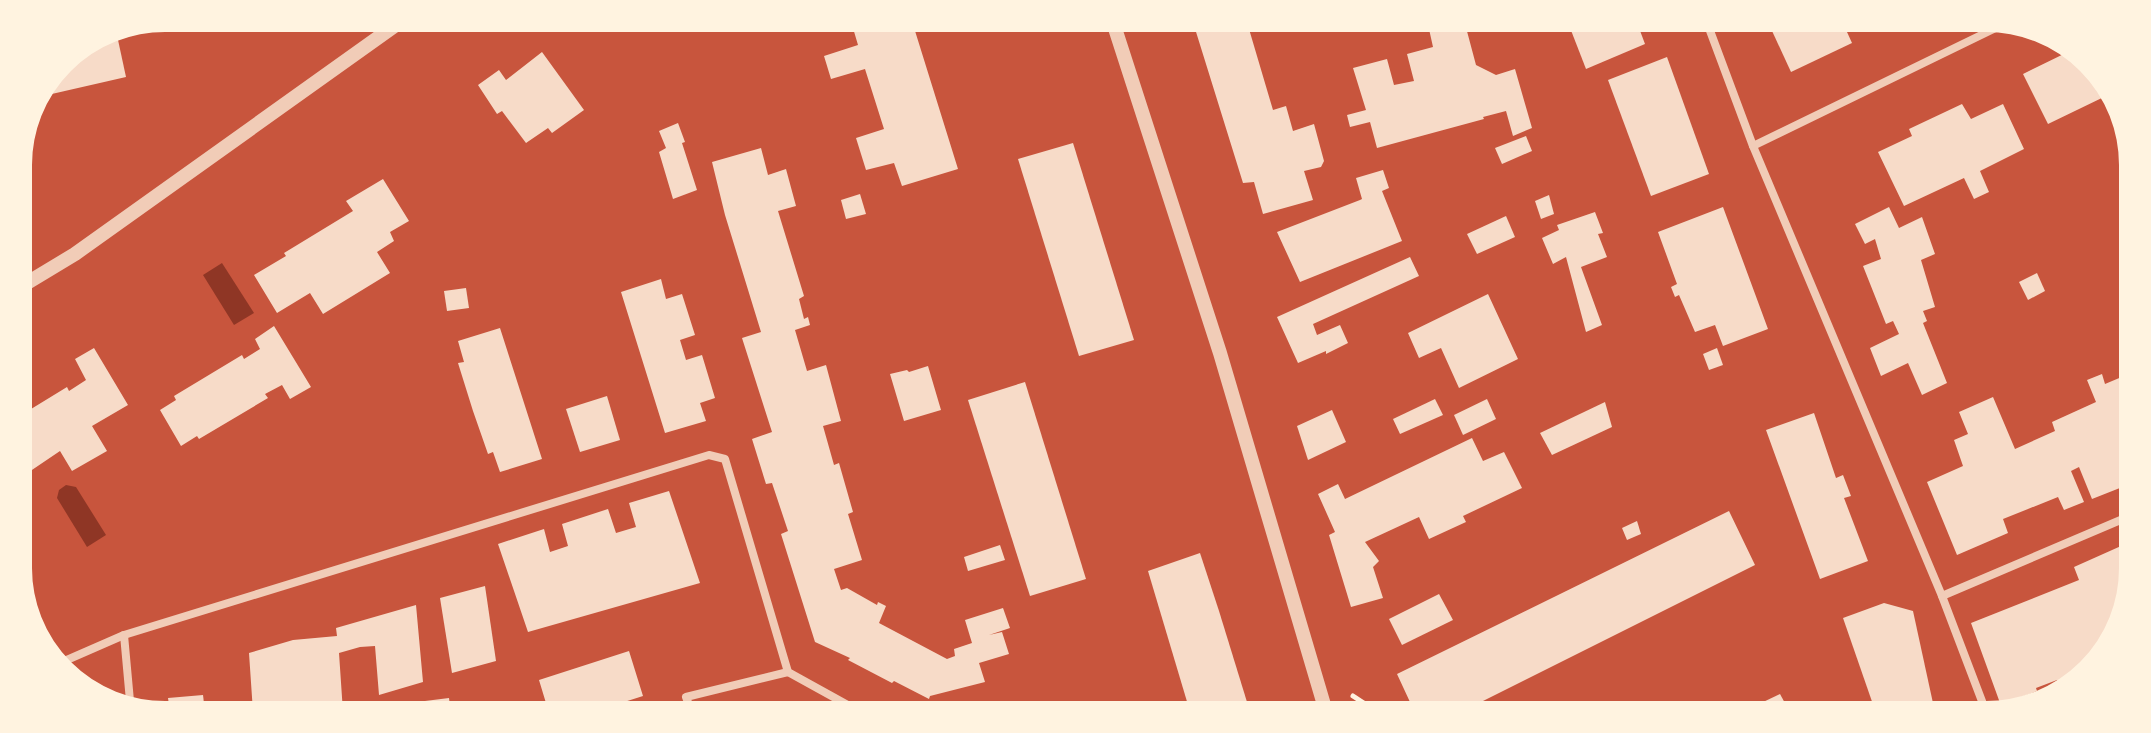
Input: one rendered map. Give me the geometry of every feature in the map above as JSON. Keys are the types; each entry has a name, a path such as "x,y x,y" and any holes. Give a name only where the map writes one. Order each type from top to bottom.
{"street":[{"path":"30,281 75,254 389,30"},
{"path":"1116,30 1220,353 1323,703"},
{"path":"1710,30 1753,146 1942,596 1983,703"},
{"path":"1753,146 1991,30"},
{"path":"66,660 124,635 709,455 725,459 788,672"},
{"path":"1942,596 2121,520"},
{"path":"124,635 130,698"},
{"path":"688,703 686,697 788,672 844,703"}],"shaded area":[{"path":"222,263 254,313 234,325 203,275"},
{"path":"66,485 76,487 106,535 87,547 57,498 59,490"}],"building":[{"path":"854,30 915,30 958,169 902,186 894,163 866,170 856,138 884,129 865,69 831,79 824,56 858,45"},
{"path":"1195,30 1249,30 1273,110 1286,106 1293,131 1314,124 1324,161 1321,167 1304,171 1313,200 1263,214 1254,182 1243,183"},
{"path":"1429,30 1467,30 1476,65 1496,75 1515,69 1532,128 1513,136 1506,111 1377,148 1370,122 1350,127 1347,115 1366,110 1353,68 1387,59 1394,85 1414,81 1407,54 1433,47"},
{"path":"1571,30 1640,30 1645,44 1586,69"},
{"path":"1772,30 1846,30 1852,43 1791,72"},
{"path":"118,39 126,77 51,94 69,69 90,53"},
{"path":"542,52 584,110 552,133 548,128 526,143 502,111 497,114 478,85 499,70 506,80"},
{"path":"2063,54 2088,76 2103,98 2048,124 2023,74"},
{"path":"1667,57 1709,174 1651,196 1608,80"},
{"path":"1962,104 1971,119 2003,104 2024,149 1980,171 1989,192 1974,199 1964,178 1904,206 1878,152 1912,136 1909,129"},
{"path":"678,123 697,190 673,199 659,152 666,148 659,131"},
{"path":"1526,136 1532,151 1502,164 1495,148"},
{"path":"1073,143 1134,340 1079,356 1018,159"},
{"path":"761,148 768,175 786,169 796,206 778,211 804,296 799,299 804,319 808,317 810,325 795,330 807,371 826,365 841,421 823,426 834,465 839,463 853,512 848,514 862,560 834,569 841,590 847,588 877,605 878,602 886,606 879,623 947,659 955,656 954,649 972,643 965,620 1003,608 1010,628 989,635 1002,632 1009,654 979,663 985,682 930,696 929,699 815,642 781,534 788,531 772,483 766,484 752,439 772,432 742,338 761,332 712,162"},
{"path":"1383,170 1389,188 1382,191 1402,241 1300,282 1277,232 1362,199 1356,178"},
{"path":"383,179 409,221 390,232 394,241 377,252 390,273 323,314 310,293 277,313 254,275 353,211 346,201"},
{"path":"860,194 866,214 846,219 841,200"},
{"path":"1549,195 1554,214 1541,219 1535,201"},
{"path":"1723,207 1768,329 1723,346 1715,325 1695,332 1679,295 1675,297 1671,287 1677,284 1658,232"},
{"path":"1889,207 1899,228 1922,217 1935,254 1921,260 1935,307 1923,311 1927,321 1923,323 1947,383 1922,395 1908,363 1881,376 1870,348 1899,334 1893,321 1886,324 1863,266 1881,259 1875,239 1865,244 1855,224"},
{"path":"1595,212 1603,233 1598,234 1607,257 1581,267 1602,325 1586,332 1566,257 1553,264 1542,238 1559,230 1557,225"},
{"path":"1506,216 1515,237 1477,254 1467,234"},
{"path":"1410,257 1419,276 1313,324 1317,335 1340,325 1348,343 1298,363 1277,317"},
{"path":"2037,273 2045,291 2028,300 2019,282"},
{"path":"661,279 666,299 682,294 695,335 680,340 686,360 702,355 715,398 700,403 706,421 665,433 621,292"},
{"path":"466,288 469,308 447,311 444,291"},
{"path":"1488,294 1518,359 1459,388 1441,348 1419,358 1408,333"},
{"path":"274,326 311,387 290,399 282,385 265,394 268,398 199,439 197,436 181,446 160,410 176,400 174,396 242,355 244,359 260,349 255,339"},
{"path":"500,328 542,459 500,472 493,452 488,454 473,411 458,363 464,362 458,341"},
{"path":"94,348 128,405 92,426 107,451 72,471 60,451 30,471 30,410 67,387 69,391 86,380 75,359"},
{"path":"1717,348 1723,365 1709,370 1703,354"},
{"path":"928,366 941,410 904,421 890,374"},
{"path":"2102,374 2105,384 2121,377 2121,488 2092,499 2079,467 2071,471 2084,502 2064,510 2058,497 2003,519 2008,533 1957,555 1927,482 1963,466 1954,440 1968,434 1959,412 1993,397 2015,449 2055,431 2052,422 2096,402 2087,380"},
{"path":"1025,382 1086,579 1030,596 968,400"},
{"path":"607,396 620,440 580,452 566,409"},
{"path":"1435,399 1443,415 1400,434 1393,419"},
{"path":"1487,399 1496,419 1463,435 1454,415"},
{"path":"1605,402 1612,427 1552,455 1540,433"},
{"path":"1332,410 1346,442 1308,460 1297,426"},
{"path":"1814,413 1836,478 1843,475 1851,496 1844,498 1868,561 1820,579 1766,430"},
{"path":"1472,438 1483,461 1504,452 1522,488 1463,516 1466,522 1429,539 1419,517 1365,542 1379,561 1373,567 1383,598 1351,607 1329,535 1335,532 1318,494 1338,484 1345,499"},
{"path":"669,491 700,583 528,632 498,544 544,529 550,552 568,546 562,524 608,509 616,533 636,527 629,503"},
{"path":"1729,511 1755,565 1479,703 1410,703 1397,674"},
{"path":"1637,521 1641,534 1627,540 1622,528"},
{"path":"1000,545 1005,560 968,571 964,557"},
{"path":"2121,546 2120,586 2111,620 2103,636 2088,657 2058,682 2036,688 2037,691 2016,699 2000,702 1971,623 2079,580 2074,567"},
{"path":"1200,553 1247,703 1187,703 1148,571"},
{"path":"485,586 496,661 452,673 440,598"},
{"path":"1439,594 1453,620 1402,645 1389,619"},
{"path":"1884,603 1913,611 1933,703 1872,703 1843,618"},
{"path":"416,605 423,682 379,695 375,646 360,647 339,653 342,703 252,703 249,653 293,640 337,636 336,628"},
{"path":"629,651 643,696 621,703 546,703 539,680"},
{"path":"1780,694 1785,703 1761,703"},
{"path":"203,695 204,703 169,703 168,698"},
{"path":"449,698 450,703 425,703"}]}
